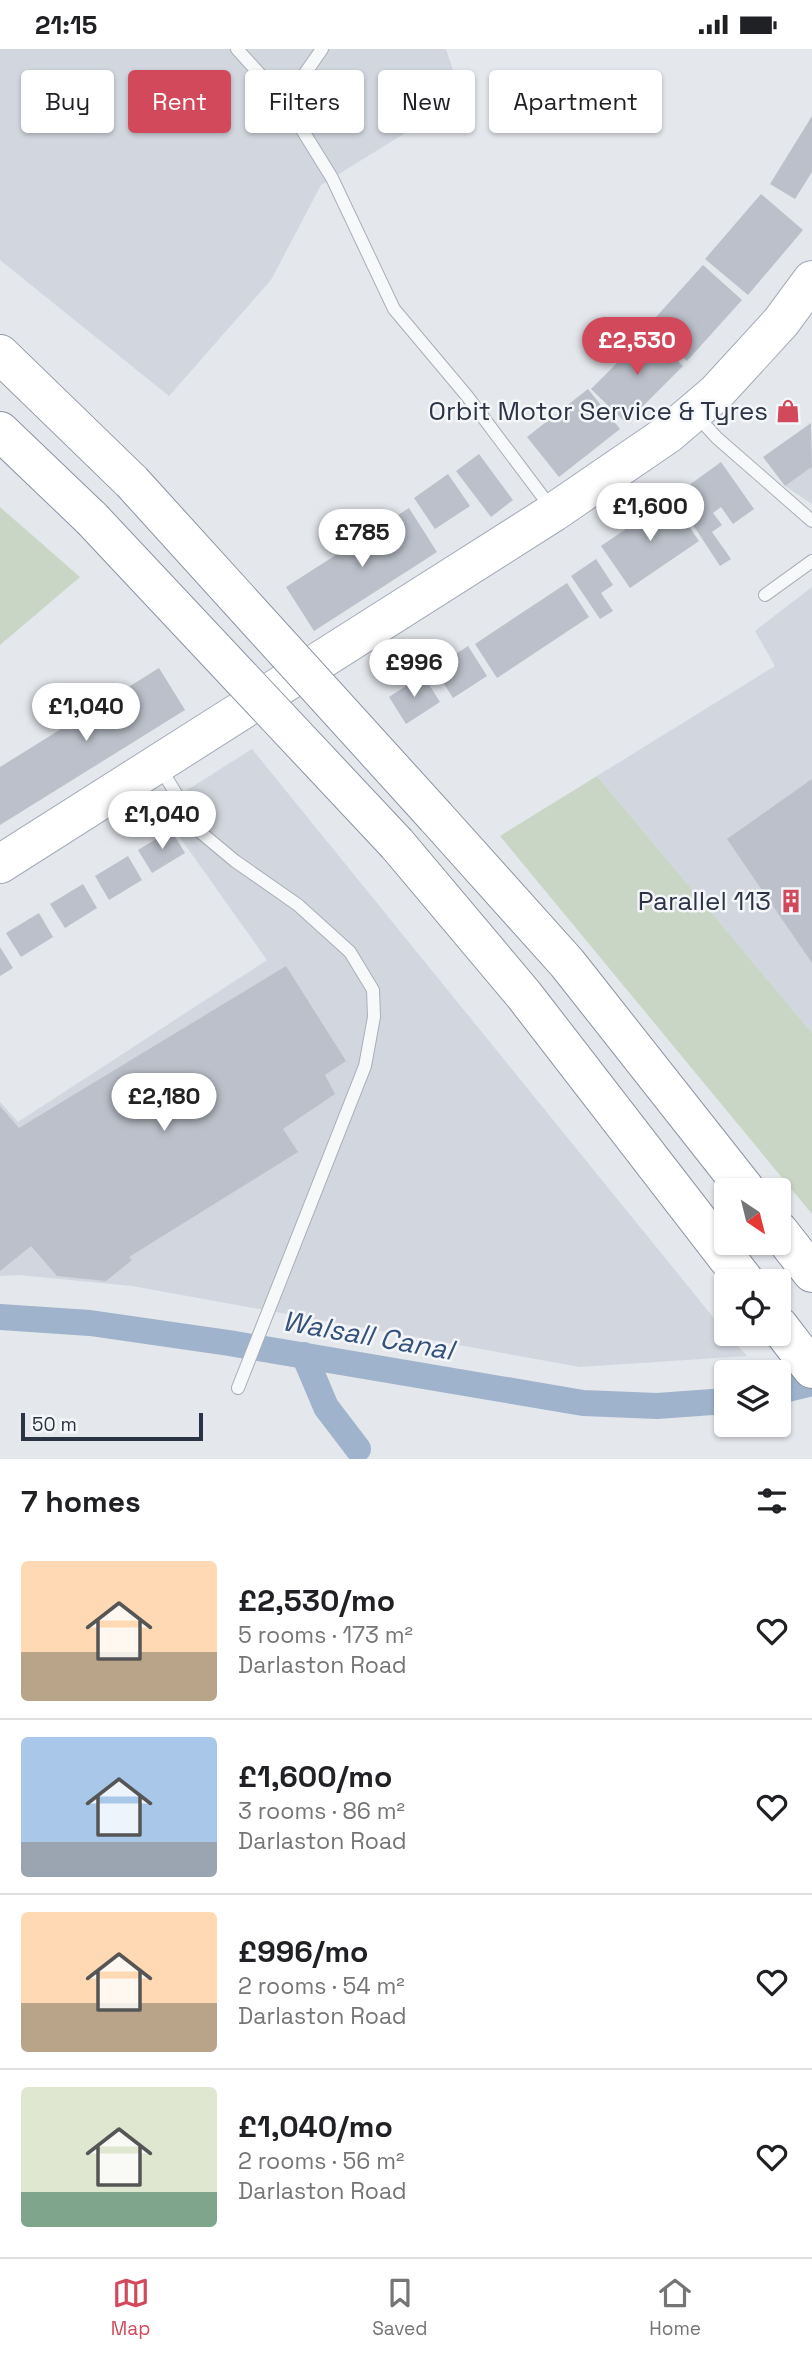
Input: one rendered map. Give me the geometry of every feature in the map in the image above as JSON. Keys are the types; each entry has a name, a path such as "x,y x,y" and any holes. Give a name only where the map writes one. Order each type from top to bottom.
{"main road":[{"path":"0,864 554,512 695,414 811,286"},
{"path":"0,354 132,482 567,963 737,1178"},
{"path":"0,431 92,519 397,844 524,995 735,1269"},
{"path":"791,1246 812,1273"}],"lane":[{"path":"237,49 256,70"},
{"path":"307,70 321,49"},
{"path":"304,133 332,178 394,309 467,396 554,512"},
{"path":"695,414 717,438 812,521"},
{"path":"765,595 812,561"},
{"path":"158,765 199,831 235,861 298,905 350,952 373,990 374,1017 365,1066 238,1388"}],"shaded area":[{"path":"0,49 446,49 453,70 378,70 378,133 405,133 321,185 271,280 169,396 0,260"},
{"path":"812,467 812,504 785,486"},
{"path":"812,587 812,1033 597,776 775,666 755,631"},
{"path":"252,749 714,1318 714,1346 738,1346 747,1356 580,1367 132,1286 19,1275 0,1276 0,1102 18,1122 267,960 159,808"}],"green space":[{"path":"0,507 80,577 0,645"},
{"path":"597,776 812,1033 812,1214 791,1189 791,1178 782,1178 500,836"}],"building":[{"path":"812,116 812,172 795,199 770,184"},
{"path":"761,194 803,230 748,295 705,259"},
{"path":"703,265 742,300 687,361 648,326"},
{"path":"648,332 683,366 626,423 591,389"},
{"path":"588,389 620,429 559,477 527,437"},
{"path":"811,423 812,467 785,486 763,457"},
{"path":"479,454 513,500 491,517 456,471"},
{"path":"721,462 754,509 733,524 721,507 713,513 722,525 712,532 731,559 720,566 674,496"},
{"path":"448,474 470,506 435,529 414,498"},
{"path":"670,499 699,541 630,588 601,546"},
{"path":"409,508 437,552 314,631 286,587"},
{"path":"596,559 613,585 601,593 613,611 600,619 571,576"},
{"path":"567,583 589,617 497,678 475,644"},
{"path":"468,646 487,676 453,698 434,668"},
{"path":"159,668 185,710 0,825 0,767"},
{"path":"423,675 440,702 406,724 389,697"},
{"name":"Parallel 113","path":"812,779 812,963 727,839"},
{"path":"171,830 185,853 152,873 138,850"},
{"path":"128,856 142,880 109,900 95,876"},
{"path":"83,884 97,908 65,928 50,904"},
{"path":"39,913 53,937 21,957 6,933"},
{"path":"0,947 13,968 0,976"},
{"path":"286,966 346,1061 325,1075 335,1094 283,1129 298,1152 129,1257 132,1260 106,1281 57,1276 31,1246 0,1271 0,1106 19,1128"}],"waterway":[{"name":"Walsall Canal","path":"0,1317 90,1323 229,1343 583,1403 657,1406 714,1402"},
{"path":"304,1355 326,1407 358,1449"},
{"name":"Walsall Canal","path":"791,1388 812,1383"}],"place":[{"name":"Orbit Motor Service & Tyres","path":"788,411"},
{"name":"Parallel 113","path":"791,901"}]}
